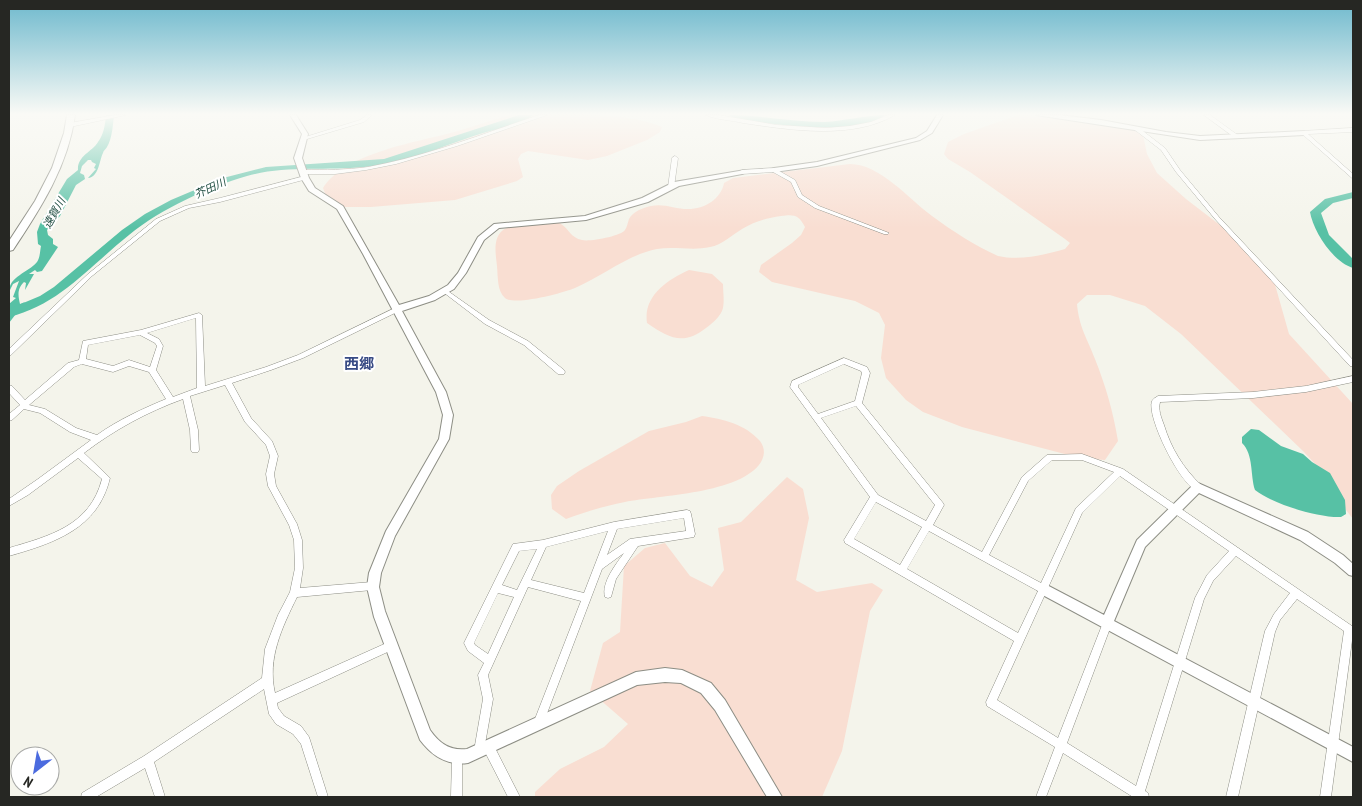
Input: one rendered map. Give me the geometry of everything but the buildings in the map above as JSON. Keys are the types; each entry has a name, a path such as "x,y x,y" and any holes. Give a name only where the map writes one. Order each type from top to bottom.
{"main road":[{"path":"9,248 39,201 62,153"}],"street":[{"path":"300,153 302,171 312,189 340,208 441,392 449,411 449,423 444,439 388,537 379,559 372,586 391,646 425,735 434,747 445,754 457,758 484,750 636,679 665,675 682,677 706,688 720,705 775,797"},
{"path":"9,353 90,275 158,220 174,211 220,200 302,171 319,173 359,170 398,164 432,153"},
{"path":"9,503 31,491 98,439 136,415 171,400 288,362 396,309 445,291 455,283 484,234 497,226 586,218 645,200 671,187 694,180 742,172 817,164 865,153"},
{"path":"1166,153 1178,171 1218,218 1353,364"},
{"path":"1326,153 1353,177"},
{"path":"671,187 675,158"},
{"path":"774,170 793,181 800,196 817,207 886,233"},
{"path":"445,291 487,322 530,346 561,372"},
{"path":"82,361 85,343 141,332 199,315 201,390"},
{"path":"141,332 157,341 160,346 152,370"},
{"path":"9,418 71,366 82,361 113,369 129,364 152,370 171,400"},
{"path":"858,403 866,373 864,370 844,361 795,383 794,386 875,497 1353,755"},
{"path":"1353,379 1306,389 1253,395 1158,399 1155,409 1175,462 1184,475 1198,487 1304,536 1340,559 1353,571"},
{"path":"227,381 248,420 269,443 273,451 270,474 272,486 293,524 298,540 299,568 294,593 270,649 266,681 273,710 280,720 296,730 304,741 323,797"},
{"path":"9,388 24,404 55,418 73,430 98,439"},
{"path":"186,395 194,430 195,450"},
{"path":"816,418 858,403"},
{"path":"858,403 940,505 901,571"},
{"path":"9,552 57,536 92,510 102,492 106,478 79,454"},
{"path":"984,557 1025,479 1050,457 1082,457 1120,471 1349,629 1326,797"},
{"path":"1120,471 1079,510 991,702 1140,796 1205,585 1236,551"},
{"path":"1042,797 1107,623 1141,544 1198,487"},
{"path":"875,497 848,540 1020,639"},
{"path":"490,661 471,648 469,643 516,547 543,544 614,526 687,514 691,534 630,543 598,568"},
{"path":"537,726 614,526"},
{"path":"608,594 612,578 635,543"},
{"path":"514,797 484,750 488,699 483,675 543,544"},
{"path":"525,582 586,598"},
{"path":"294,593 372,586"},
{"path":"496,588 520,595"},
{"path":"1232,797 1270,631 1277,617 1296,593"},
{"path":"271,700 391,646"},
{"path":"86,797 148,760 266,681"},
{"path":"457,758 457,797"},
{"path":"148,760 160,797"}],"shaded area":[{"path":"377,153 524,153 518,159 523,177 517,181 455,200 371,207 336,207 328,201 323,188 348,165"},
{"path":"539,153 615,153 588,160"},
{"path":"1147,153 1157,173 1186,199 1242,242 1274,281 1289,334 1353,404 1353,519 1346,510 1336,486 1303,451 1181,334 1145,306 1110,295 1087,295 1077,304 1081,326 1106,389 1118,441 1105,460 1080,458 962,427 923,412 906,400 886,378 881,358 885,325 879,313 855,301 772,282 759,272 761,265 801,235 805,227 801,220 793,215 756,222 714,246 697,249 663,248 646,252 575,288 560,293 518,301 505,298 499,288 496,245 500,233 513,226 553,222 561,224 578,239 598,239 622,232 626,229 631,216 651,206 660,205 694,209 706,205 720,194 724,183 733,178 850,164 872,170 883,176 940,222 998,256 1023,258 1040,255 1065,249 1070,243 970,172 948,159 944,154"},
{"path":"689,270 712,274 723,284 723,308 715,321 698,334 690,337 676,338 662,333 647,323 647,313 649,305 658,290"},
{"path":"702,416 741,426 760,441 764,454 761,462 751,473 736,481 718,487 617,504 566,519 552,509 551,495 557,486 579,471 649,431"},
{"path":"787,477 803,489 809,518 796,580 817,592 872,583 883,590 870,611 842,751 822,797 535,797 535,792 560,769 604,747 628,724 590,691 603,643 620,632 624,566 645,548 665,543 690,576 712,587 724,570 718,528 741,522"}],"water":[{"name":"遠賀川","path":"88,153 103,153 97,172 92,177 88,178 96,169 94,168 96,164 88,160 82,166 80,173 84,175 85,179 76,185 60,216 47,230 48,235 53,239 53,244 58,247 42,271 37,272 35,270 29,274 34,274 25,290 26,283 24,282 20,287 20,304 25,302 9,323 9,304 16,298 13,297 19,281 13,284 9,292 12,282 38,260 41,246 38,244 37,232 40,224 67,179 78,170 78,165"},
{"path":"1251,429 1259,430 1281,446 1303,454 1330,473 1345,500 1346,514 1341,517 1331,517 1308,513 1284,505 1255,490 1250,459 1242,443 1242,437"}],"waterway":[{"name":"芥田川","path":"9,313 28,307 58,290 111,244 149,216 227,180 246,174 285,167 344,166 384,162 419,153"},
{"path":"1353,195 1329,201 1315,212 1320,228 1328,242 1353,264"}],"district":[{"name":"西郷","path":"359,363"}]}
